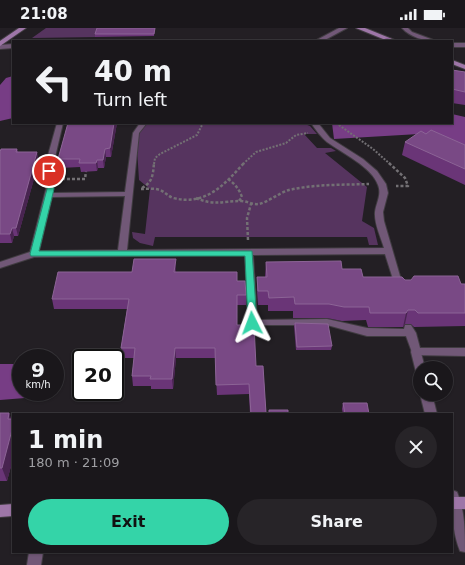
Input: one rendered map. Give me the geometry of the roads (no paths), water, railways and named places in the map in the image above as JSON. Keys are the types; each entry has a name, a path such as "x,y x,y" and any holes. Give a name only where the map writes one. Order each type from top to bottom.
{"main road":[{"path":"0,45 23,28"},
{"path":"359,28 391,40"},
{"path":"453,62 465,67"},
{"path":"0,511 12,510"}],"street":[{"path":"320,40 344,28"},
{"path":"0,45 12,46"},
{"path":"416,352 418,361"},
{"path":"428,401 431,413"},
{"path":"456,501 465,546"},
{"path":"34,565 36,553"}],"lane":[{"path":"405,28 410,33 430,40"},
{"path":"453,45 465,45"},
{"path":"34,254 49,195 49,166 60,124"},
{"path":"122,253 136,133 143,124"},
{"path":"315,124 328,139 360,161 374,173 382,184 384,193 380,216 396,276 395,285 402,290"},
{"path":"49,195 129,194"},
{"path":"0,265 34,254 389,251"},
{"path":"249,253 252,323 327,322 374,333 411,329 416,352 465,352"}]}
